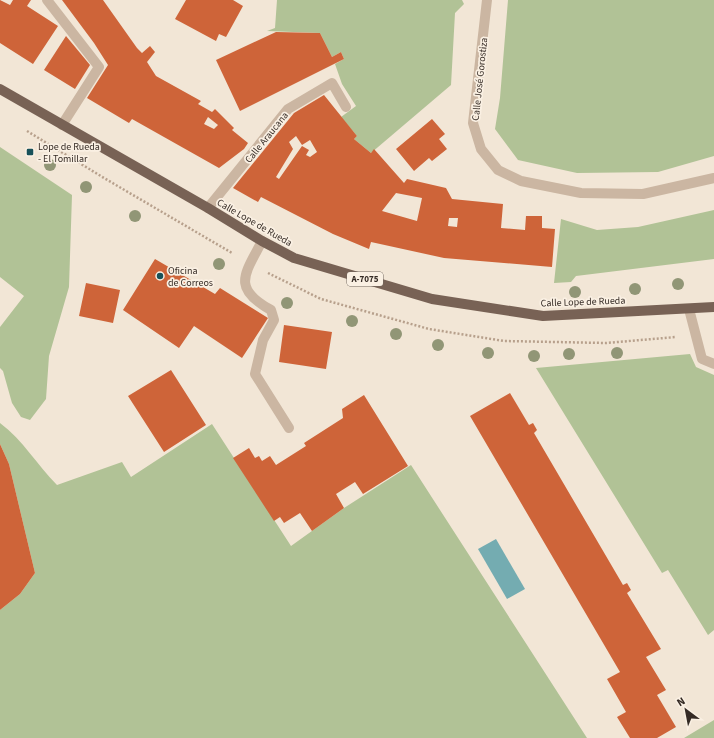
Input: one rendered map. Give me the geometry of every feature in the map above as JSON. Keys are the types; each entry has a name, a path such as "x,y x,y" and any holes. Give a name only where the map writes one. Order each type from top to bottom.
{"main road":[{"name":"Calle Lope de Rueda","path":"0,90 294,258 440,300 543,316 714,307"}],"street":[{"path":"46,0 99,67 62,125"},
{"name":"Calle José Gorostiza","path":"487,0 473,123 481,149 498,170 521,181 581,192 643,194 714,178"},
{"name":"Calle Araucana","path":"208,208 288,109 332,82 346,107"},
{"path":"262,241 244,276 246,290 258,303 272,310 274,320 263,340 255,374 289,428"},
{"path":"690,309 702,359 714,364"}],"green space":[{"path":"277,0 462,0 464,4 455,13 451,85 371,153 354,139 357,136 341,117 356,106 342,84 335,64 344,59 341,52 332,57 320,33 267,31 275,28"},
{"path":"508,0 714,0 714,156 658,172 577,173 518,160 495,129 500,98"},
{"path":"0,147 72,195 69,287 49,356 46,399 30,420 21,417 12,403 3,371 0,368 0,327 24,296 0,277"},
{"path":"714,210 714,259 576,276 571,282 554,283 561,219 597,230 638,227"},
{"path":"690,354 696,367 714,375 714,630 708,635 668,570 662,573 536,368"},
{"path":"0,423 16,437 57,485 122,462 131,477 212,424 291,546 344,508 411,465 587,738 0,738 0,610 20,594 35,573 9,464 0,444"},
{"path":"714,720 714,738 684,738"}],"water":[{"path":"496,539 525,589 507,599 478,549"}],"building":[{"path":"0,0 10,5 13,0 31,0 27,6 58,26 33,64 0,43"},
{"path":"62,0 103,0 142,53 150,46 155,52 147,62 156,76 201,101 198,104 212,112 215,109 234,128 232,130 248,143 244,149 219,168 132,119 129,123 87,98 108,65 94,43","holes":["208,117 218,125 214,129 204,124"]},
{"path":"186,0 233,0 243,6 226,37 219,34 216,41 175,19"},
{"path":"276,32 320,33 332,57 341,52 344,59 240,111 216,60"},
{"path":"66,36 90,65 75,89 44,70"},
{"path":"324,95 357,136 354,139 371,153 374,149 404,183 407,179 446,188 452,199 503,204 501,228 525,230 526,216 542,216 542,228 555,229 552,267 444,258 371,242 369,249 333,234 261,197 258,202 233,188 294,113","holes":["296,136 302,145 310,140 317,152 310,157 306,155 309,150 302,146 279,179 276,177 293,149 289,142","396,193 422,198 417,221 382,211","449,218 458,218 457,227 448,226"]},
{"path":"432,119 445,134 439,139 447,149 432,161 429,158 414,171 396,149"},
{"path":"155,259 215,294 220,288 268,318 242,358 194,326 179,348 123,310"},
{"path":"86,283 120,290 113,323 79,316"},
{"path":"284,325 332,332 326,369 279,362"},
{"path":"171,370 206,425 164,452 128,396"},
{"path":"510,393 529,425 533,423 537,430 534,433 623,585 627,583 631,590 627,593 661,649 646,657 666,690 657,695 676,727 657,738 630,738 617,717 626,712 607,679 620,672 470,416"},
{"path":"364,395 408,466 363,494 355,482 336,494 344,508 312,531 300,513 284,523 280,517 274,521 233,458 249,448 255,458 259,456 262,461 270,456 276,465 306,446 304,443 343,418 342,409"},
{"path":"0,444 9,464 35,573 20,594 0,610"}],"place":[{"name":"Lope de Rueda - El Tomillar","path":"30,152"},
{"name":"Oficina de Correos","path":"160,276"}]}
